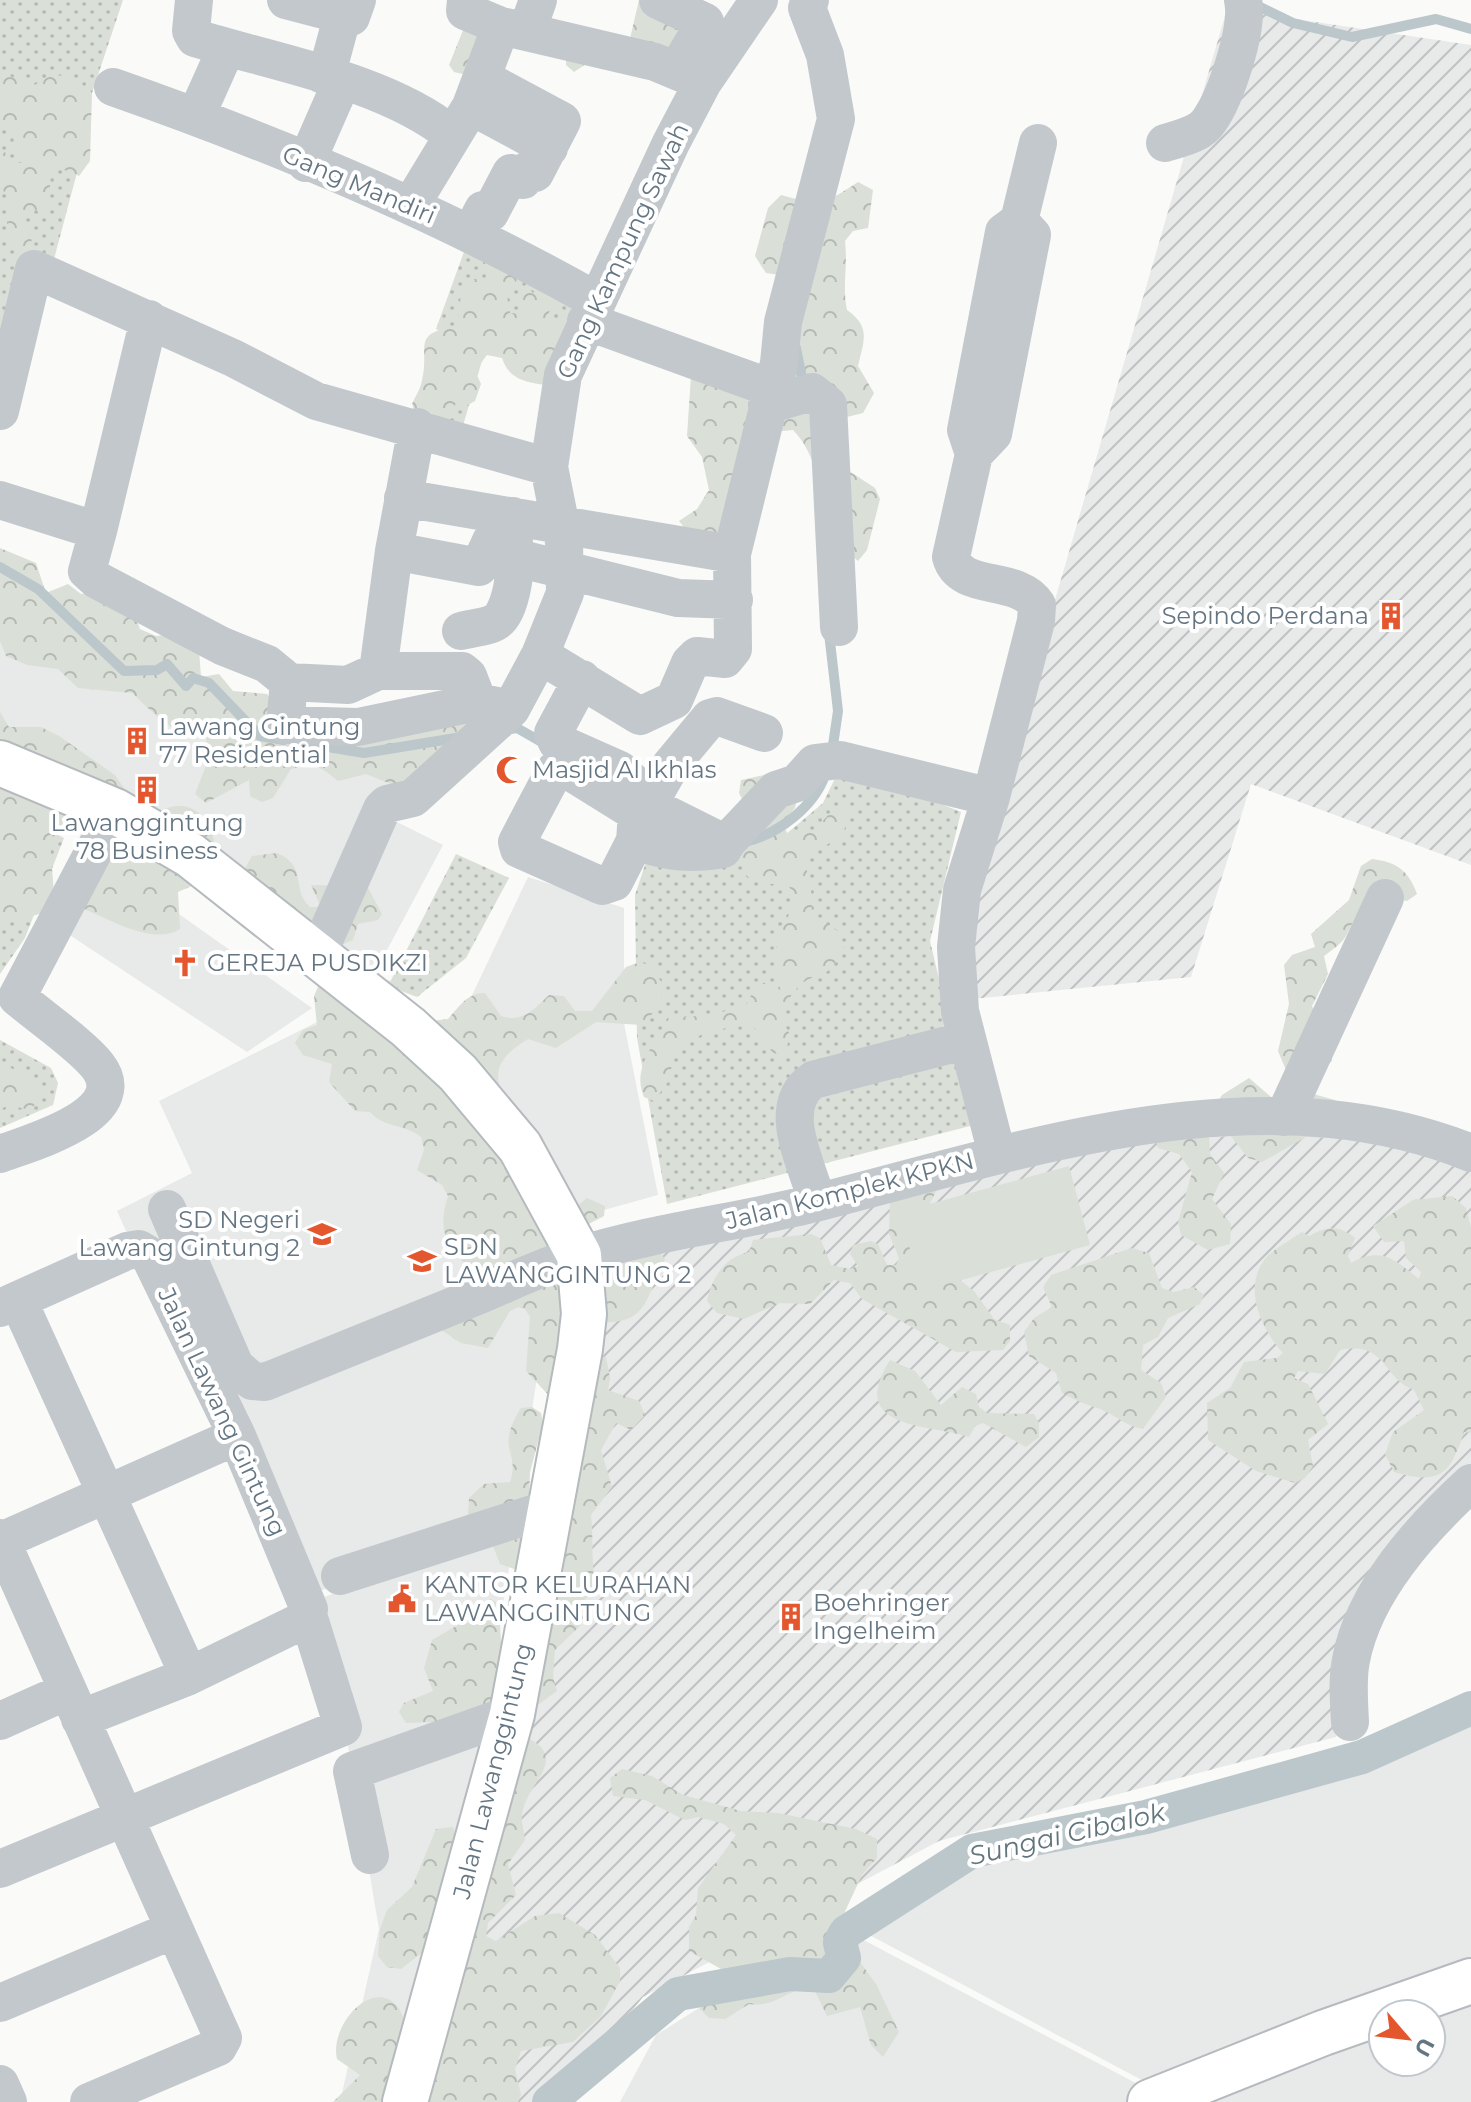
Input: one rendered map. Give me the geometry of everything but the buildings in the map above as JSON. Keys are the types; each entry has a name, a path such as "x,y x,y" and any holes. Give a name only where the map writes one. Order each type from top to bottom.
{"main road":[{"name":"Jalan Lawanggintung","path":"0,763 115,811 190,855 408,1027 458,1073 520,1147 579,1255 584,1314 512,1714 405,2102"},
{"path":"1150,2102 1323,2033 1471,1981"}],"street":[{"path":"194,0 191,31 195,38 331,78 427,115 468,106 549,148 535,173 528,170 523,180 511,173 490,213 483,210 471,233"},
{"path":"466,0 465,11 522,19 690,76 712,11 658,0"},
{"name":"Gang Kampung Sawah","path":"317,956 382,809 387,804 413,798 456,758 540,655 563,603 560,524 549,467 560,384 655,175 690,76 759,0"},
{"path":"640,716 674,700 690,663 697,656 725,659 733,649 732,554 786,396 779,363 783,322 836,119 825,55 807,8 810,0"},
{"path":"282,62 296,1 350,7 330,62 331,78 306,163"},
{"path":"1165,143 1193,134 1209,122 1233,69 1244,3"},
{"path":"411,205 522,19"},
{"path":"196,116 226,49"},
{"name":"Gang Mandiri","path":"113,87 196,116 411,205 471,233 591,311 786,396"},
{"path":"997,1154 967,1040 956,970 959,920 962,890 991,797 1036,621 1037,605 1021,589 962,575 955,568 952,545 974,454 993,434 998,335 1032,235 1019,221 1038,143"},
{"path":"0,411 34,269 104,303 149,319 316,401 417,427 549,467"},
{"path":"149,319 87,571 97,580 222,646 267,664 289,682 348,685 378,671 462,671 497,709"},
{"path":"786,396 828,405 839,627"},
{"path":"378,671 394,551 417,427"},
{"path":"403,498 515,539 564,568 678,598 734,600"},
{"path":"0,500 98,531"},
{"path":"394,551 479,567 491,541 515,539 560,524 732,554"},
{"path":"461,631 496,623 506,613 515,539"},
{"path":"540,655 690,744"},
{"path":"582,679 553,733 557,742 633,778 650,802 664,813 725,846"},
{"path":"289,682 285,725 358,727 497,709"},
{"path":"650,802 671,765 710,718 717,716 764,733"},
{"path":"635,841 665,852 692,854 725,846 776,790 797,783 828,761 991,797"},
{"path":"0,1154 89,1116 100,1102 105,1082 98,1065 8,993 115,811"},
{"path":"1284,1117 1385,898"},
{"path":"817,1202 792,1112 795,1098 803,1087 813,1080 967,1040"},
{"name":"Jalan Komplek KPKN","path":"167,1209 235,1366 252,1381 265,1382 579,1255 817,1202 997,1154 1163,1121 1284,1117 1387,1127 1471,1153"},
{"name":"Jalan Lawang Gintung","path":"189,1676 108,1493 9,1304 127,1251 139,1249 149,1255 237,1436 308,1615 343,1727 370,1855"},
{"path":"89,2102 223,2043 74,1705 8,1584 1,1539 237,1436"},
{"path":"1350,1722 1351,1658 1366,1616 1390,1575 1426,1528 1471,1483"},
{"path":"340,1576 551,1508"},
{"path":"0,1721 189,1676 308,1615"},
{"path":"352,1771 512,1714"},
{"path":"0,1869 343,1727"},
{"path":"0,2003 173,1930"},
{"path":"0,2084 8,2102"}],"shaded area":[{"path":"1227,9 1471,45 1471,865 1251,784 1191,977 972,999 958,933"},
{"path":"0,609 289,767 397,770 393,820 443,845 370,982 0,742"},
{"path":"104,861 312,1008 247,1052 65,932"},
{"path":"528,877 624,908 624,1023 658,1195 575,1218 458,1025"},
{"path":"329,1016 420,1071 542,1344 516,1517 293,1601 117,1211 192,1173 159,1101"},
{"name":"Boehringer Ingelheim","path":"1321,1128 1471,1159 1471,1464 1425,1515 1371,1583 1336,1737 939,1841 643,1997 580,2076 553,2102 431,2102 594,1270 1087,1148"},
{"path":"516,1526 420,2102 340,2102 379,1929 345,1728 316,1600"},
{"path":"1471,1719 1471,2102 1183,2102 847,1923 987,1858 1366,1765"},
{"path":"833,1924 1172,2102 620,2102 656,2035"}],"green space":[{"path":"0,0 123,0 92,93 79,165 49,278 0,410"},
{"path":"639,0 653,0 680,23 683,53 592,60 574,72 566,65 566,53 510,31 471,76 454,72 449,65 466,23 629,43"},
{"path":"5,73 31,87 50,76 71,75 92,93 90,161 79,176 57,167 51,171 48,216 32,208 22,214 34,247 29,257 17,254 10,240 7,226 10,195 0,189 0,148 16,163 23,163 12,136 0,123 0,74"},
{"path":"858,182 873,190 868,228 853,231 845,241 846,301 847,310 863,328 858,366 874,393 863,413 843,418 843,467 875,488 880,499 867,550 858,561 845,548 829,515 812,461 793,430 771,432 714,542 693,539 679,521 697,509 709,490 702,457 687,436 691,376 780,388 780,275 766,273 755,256 768,208 781,195 805,201 822,201"},
{"path":"469,238 585,302 553,376 486,347 460,436 411,418 442,332 436,329"},
{"path":"488,256 521,276 506,291 510,313 522,314 522,297 528,289 542,299 547,287 566,293 549,312 549,319 563,316 575,298 585,302 552,386 521,380 510,372 502,358 487,355 475,371 481,384 475,401 466,406 457,403 438,421 417,418 412,404 421,383 427,338 442,329 457,327 462,287 474,279 488,279 480,266"},
{"path":"0,548 36,563 46,593 68,584 81,594 112,590 128,595 140,629 156,636 193,632 198,637 201,677 219,674 233,691 267,694 275,705 475,722 406,790 366,774 338,781 321,769 305,766 291,769 273,798 262,802 250,796 249,780 206,803 195,794 209,758 206,739 164,723 132,693 78,688 58,669 27,665 6,656 0,641"},
{"path":"0,712 9,727 41,727 59,736 115,775 136,806 154,814 182,806 201,815 208,824 218,863 205,880 178,892 180,929 158,935 145,933 84,909 113,849 124,855 128,844 115,811 68,822 57,831 50,844 54,893 45,912 14,922 0,917"},
{"path":"842,764 961,812 930,941 974,1125 667,1204 637,1038 635,895 654,838 772,846 823,803"},
{"path":"768,774 798,795 795,808 782,824 788,834 813,831 837,806 848,810 848,819 841,834 804,857 813,901 810,918 834,928 841,937 844,951 828,971 802,982 783,1006 782,1021 791,1036 783,1055 773,1053 752,1025 706,1031 673,1055 670,1079 654,1101 644,1097 641,1076 647,1056 670,1017 702,1016 745,1007 758,982 771,984 778,995 781,992 776,966 777,943 785,921 800,899 788,886 755,882 747,876 739,838 745,805 739,793 741,780"},
{"path":"0,805 64,838 25,938 0,974"},
{"path":"277,853 293,865 301,893 310,907 321,907 311,885 367,886 382,914 378,920 358,924 353,940 339,946 242,874 252,856"},
{"path":"456,854 509,878 466,958 417,997 388,986"},
{"path":"1372,859 1401,869 1417,894 1407,901 1382,896 1368,900 1343,940 1324,956 1328,974 1312,1006 1332,1049 1332,1061 1308,1082 1313,1094 1335,1100 1343,1110 1328,1138 1306,1137 1262,1162 1248,1158 1227,1131 1209,1136 1210,1154 1224,1173 1212,1199 1231,1224 1230,1244 1208,1250 1181,1235 1178,1222 1192,1172 1179,1154 1158,1148 1149,1127 1213,1109 1222,1095 1249,1078 1277,1102 1288,1075 1278,1051 1289,1004 1284,965 1292,955 1315,947 1311,934 1349,900 1361,866"},
{"path":"640,962 651,966 665,988 657,1009 641,1025 596,1022 556,1048 528,1039 502,1061 498,1081 505,1114 505,1130 497,1145 503,1167 533,1177 562,1219 587,1198 605,1206 604,1216 579,1229 593,1258 654,1245 665,1259 638,1313 617,1321 580,1323 574,1355 606,1357 610,1378 608,1390 639,1401 645,1415 631,1430 616,1423 601,1450 612,1487 591,1515 597,1588 578,1606 581,1625 555,1650 553,1677 557,1691 539,1704 505,1702 434,1722 406,1723 399,1712 404,1703 433,1691 424,1668 432,1640 458,1625 473,1622 481,1604 491,1599 499,1605 501,1642 516,1643 531,1575 500,1564 490,1538 468,1517 469,1498 484,1484 510,1482 513,1463 509,1433 521,1408 532,1407 541,1413 543,1423 530,1472 529,1502 553,1400 526,1371 530,1317 525,1309 518,1307 510,1311 488,1348 461,1343 435,1326 439,1300 473,1270 456,1255 446,1238 443,1219 448,1196 442,1185 417,1170 424,1150 421,1137 382,1121 370,1112 355,1111 329,1082 332,1064 303,1055 295,1043 303,1030 317,1025 314,996 318,987 364,971 397,984 398,997 424,1022 448,1019 468,998 485,993 501,1016 509,1018 527,1014 549,995 564,996 575,1011 592,1011 626,967"},
{"path":"0,1040 51,1068 58,1083 53,1105 0,1128"},
{"path":"0,1062 39,1083 44,1095 30,1110 8,1105 0,1110"},
{"path":"1069,1166 1090,1245 921,1291 900,1212"},
{"path":"938,1187 921,1222 934,1260 974,1291 994,1319 1010,1325 1010,1341 1003,1350 956,1352 862,1299 850,1283 834,1280 810,1304 780,1303 744,1319 717,1313 707,1301 721,1269 733,1258 749,1252 753,1240 811,1234 820,1238 831,1265 850,1269 858,1266 850,1254 853,1245 871,1241 878,1244 887,1265 896,1265 899,1258 889,1234 890,1197"},
{"path":"1452,1196 1466,1208 1471,1228 1471,1433 1464,1432 1448,1467 1433,1476 1394,1472 1385,1454 1393,1432 1424,1410 1414,1390 1395,1377 1383,1362 1367,1351 1356,1349 1340,1350 1325,1374 1298,1371 1294,1378 1308,1384 1328,1424 1308,1440 1313,1466 1305,1478 1295,1483 1256,1471 1208,1440 1207,1403 1230,1388 1244,1362 1277,1358 1283,1353 1262,1321 1255,1296 1258,1271 1268,1255 1302,1232 1309,1236 1322,1230 1338,1229 1355,1238 1348,1256 1351,1263 1380,1256 1395,1261 1419,1279 1421,1272 1406,1258 1404,1241 1384,1242 1373,1226 1413,1200"},
{"path":"1132,1248 1149,1253 1162,1288 1174,1292 1194,1287 1204,1295 1200,1304 1168,1318 1158,1337 1143,1345 1141,1370 1161,1383 1166,1397 1143,1429 1062,1393 1056,1373 1029,1356 1024,1332 1034,1318 1052,1307 1043,1287 1051,1275"},
{"path":"890,1360 915,1371 941,1405 962,1387 976,1394 979,1407 987,1413 1034,1414 1039,1423 1039,1437 1026,1447 983,1423 975,1426 969,1437 897,1420 885,1411 878,1400 879,1383"},
{"path":"517,1733 535,1742 544,1751 546,1760 544,1770 525,1802 522,1824 525,1840 508,1864 516,1895 488,1923 486,1936 496,1941 535,1916 559,1913 595,1935 620,1968 620,1981 601,2016 573,2042 521,2051 515,2069 521,2095 518,2102 333,2102 360,2075 337,2059 336,2046 346,2021 364,2002 376,1998 387,1999 397,2006 411,2042 435,1957 423,1952 401,1969 387,1967 378,1956 380,1929 387,1910 412,1887 436,1829 453,1827 459,1845"},
{"path":"622,1769 652,1776 683,1795 741,1811 778,1813 856,1829 877,1839 877,1858 862,1875 841,1920 843,1939 876,1984 899,2032 883,2057 871,2045 860,2007 827,2016 813,1987 775,2001 749,2004 725,2019 709,2018 700,2009 700,2002 722,1975 721,1969 689,1951 689,1927 696,1915 698,1888 736,1835 724,1824 698,1817 685,1820 645,1800 613,1796 610,1778"}],"waterway":[{"path":"1252,3 1293,23 1352,37 1436,19 1471,29"},
{"path":"796,348 804,388"},
{"path":"0,567 38,589 124,671 157,670 167,664 186,686 193,678 209,683 260,736 284,740"},
{"path":"829,633 838,711 832,752"},
{"path":"505,730 517,728 545,744"},
{"path":"304,743 364,753 462,737"},
{"path":"745,842 770,833 793,818 812,798 825,775"},
{"name":"Sungai Cibalok","path":"549,2102 678,1994 790,1974 829,1976 844,1958 840,1943 846,1932 972,1851 1146,1817 1362,1757 1471,1708"}],"place":[{"name":"Sepindo Perdana","path":"1391,616"},
{"name":"Lawang Gintung 77 Residential","path":"137,741"},
{"name":"Masjid Al Ikhlas","path":"510,770"},
{"name":"Lawanggintung 78 Business","path":"147,790"},
{"name":"GEREJA PUSDIKZI","path":"185,963"},
{"name":"SD Negeri Lawang Gintung 2","path":"322,1234"},
{"name":"SDN LAWANGGINTUNG 2","path":"422,1261"},
{"name":"KANTOR KELURAHAN LAWANGGINTUNG","path":"402,1599"},
{"name":"Boehringer Ingelheim","path":"791,1617"}]}
